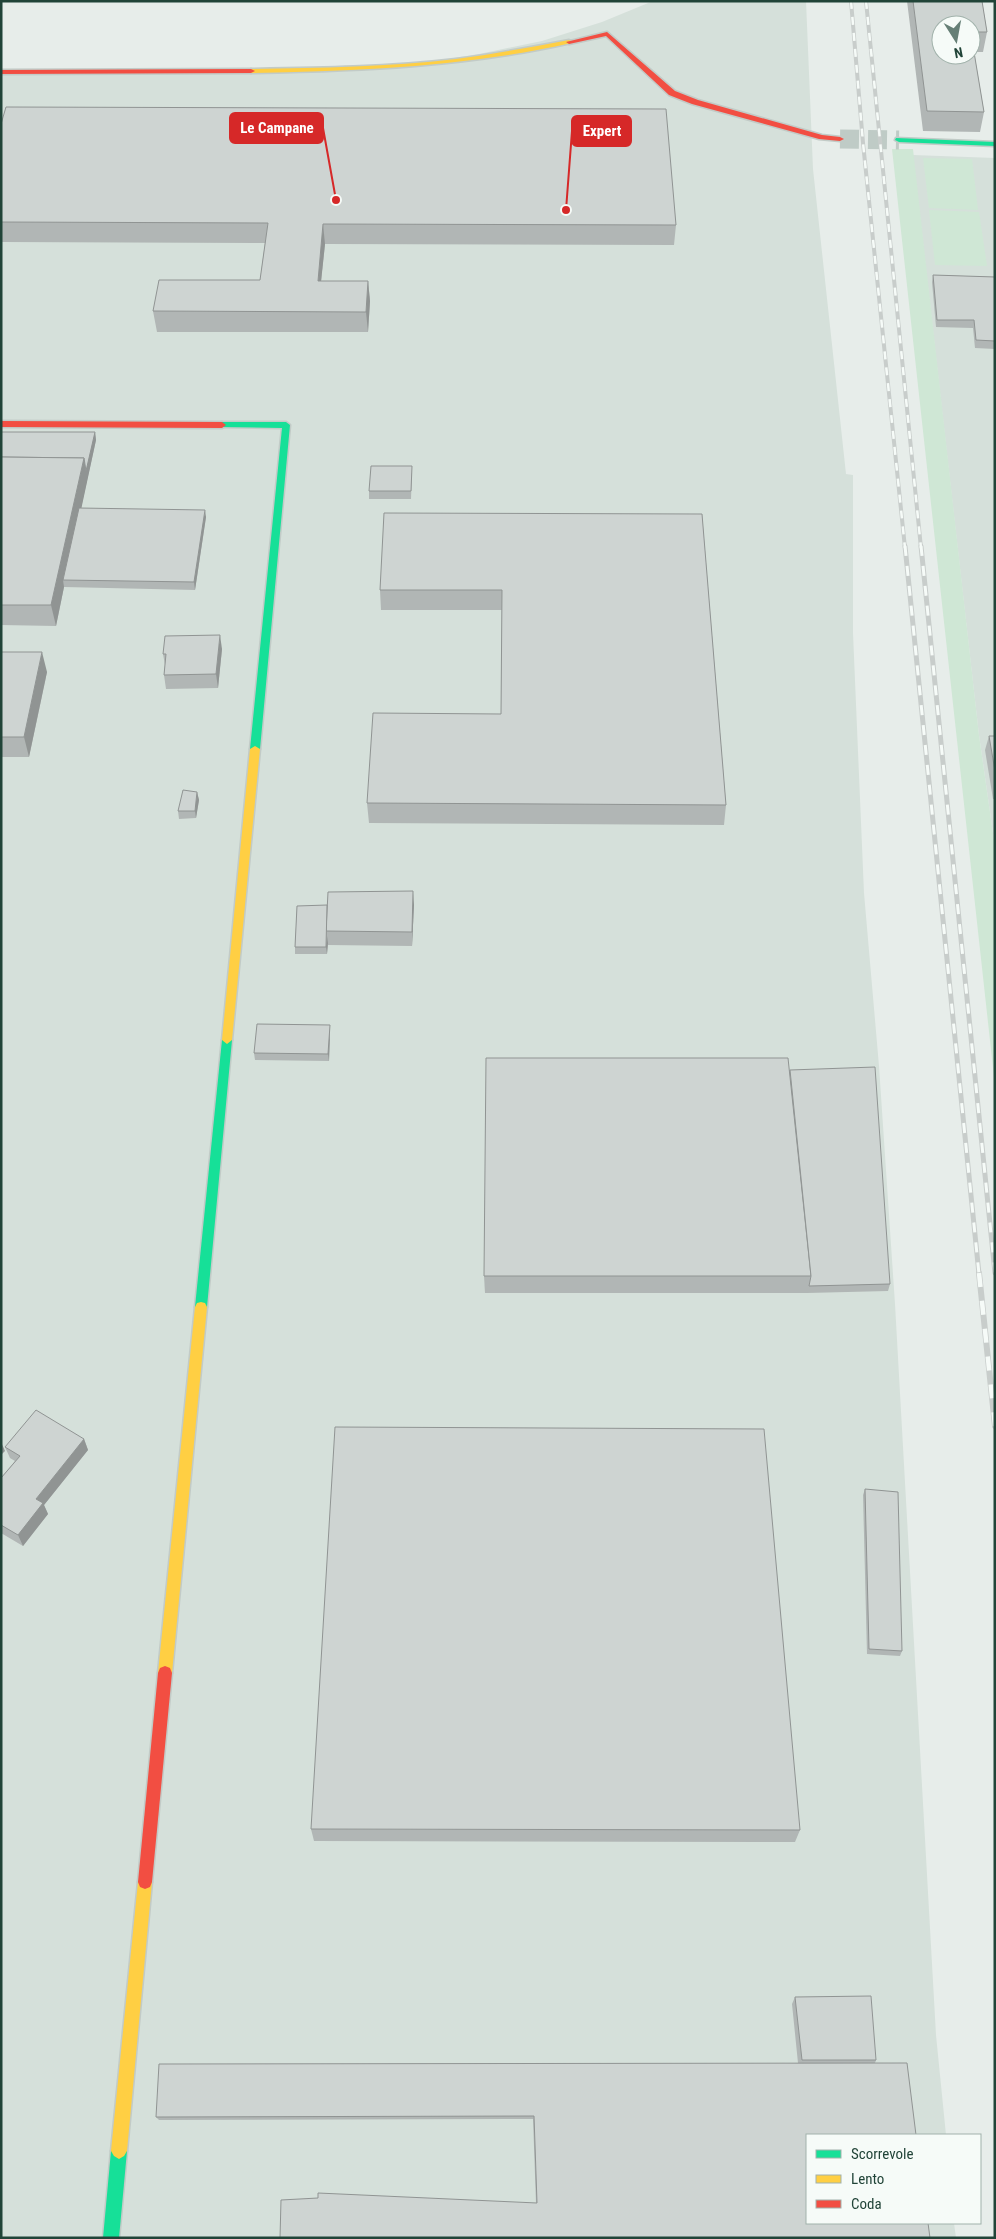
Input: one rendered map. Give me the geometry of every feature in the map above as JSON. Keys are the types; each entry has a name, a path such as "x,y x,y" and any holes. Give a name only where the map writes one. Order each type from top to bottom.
{"street":[{"path":"1,72 346,70 395,67 457,61 607,34 672,93 695,102 822,137 840,139"},
{"path":"899,140 995,144"},
{"path":"1,424 286,425 111,2238"}],"shaded area":[{"path":"653,1 806,1 813,169 846,474 853,475 853,633 864,893 879,1066 895,1304 936,2035 946,2134 806,2134 806,2224 954,2224 956,2238 1,2238 1,69 300,69 422,63 542,41 602,22"},
{"path":"913,155 995,158 995,847 979,735"}],"green space":[{"path":"892,149 913,149 979,735 995,847 995,1086"},
{"path":"923,158 972,159 978,210 929,208"},
{"path":"929,210 979,212 987,266 935,265"}],"building":[{"path":"913,1 982,1 987,32 981,32 981,15 931,15 931,65 976,65 984,112 927,111"},
{"path":"6,107 666,109 676,225 323,224 318,281 368,281 366,312 153,311 159,280 260,280 268,223 1,222 1,124"},
{"path":"933,275 995,277 995,341 976,340 974,320 937,320"},
{"path":"1,432 95,432 86,471 84,458 1,457"},
{"path":"1,457 84,458 51,605 1,605"},
{"path":"371,466 412,466 411,491 369,491"},
{"path":"79,508 205,510 194,582 63,580"},
{"path":"384,513 702,514 726,805 367,803 373,713 501,714 502,590 380,590"},
{"path":"220,635 216,674 164,675 166,654 163,654 165,636"},
{"path":"1,652 42,652 24,737 1,737"},
{"path":"989,736 995,736 995,771"},
{"path":"183,790 197,792 195,811 178,811"},
{"path":"413,891 412,932 326,931 328,892"},
{"path":"327,905 326,947 295,947 297,906"},
{"path":"257,1024 330,1025 328,1054 254,1053"},
{"path":"486,1058 788,1058 811,1276 484,1276"},
{"path":"875,1067 890,1284 809,1286 811,1276 790,1070"},
{"path":"36,1410 84,1439 36,1499 43,1503 18,1535 1,1525 1,1478 20,1456 5,1447"},
{"path":"335,1427 764,1429 800,1830 311,1829"},
{"path":"865,1489 898,1492 902,1651 869,1649"},
{"path":"871,1996 876,2060 802,2060 795,1997"},
{"path":"907,2063 916,2134 806,2134 806,2224 928,2224 930,2238 280,2238 281,2200 318,2198 318,2193 537,2203 534,2116 156,2117 159,2064"}],"tunnel":[{"path":"840,139 899,140"}],"railway":[{"path":"851,1 863,143 905,548"},
{"path":"866,1 921,548"},
{"path":"905,546 979,1274"},
{"path":"921,546 995,1273"},
{"path":"979,1273 995,1426"}],"traffic: fast":[{"path":"899,140 995,144"},
{"path":"222,425 286,425 255,749"},
{"path":"201,1307 227,1040"},
{"path":"111,2238 119,2151"}],"traffic: slow":[{"path":"251,71 354,69 430,64 484,57 569,42"},
{"path":"227,1040 255,749"},
{"path":"165,1673 201,1307"},
{"path":"119,2151 145,1882"}],"traffic: jam":[{"path":"569,42 607,34 672,93 695,102 822,137 840,139"},
{"path":"1,72 251,71"},
{"path":"1,424 222,425"},
{"path":"145,1882 165,1673"}],"place":[{"name":"Le Campane","path":"336,200"},
{"name":"Expert","path":"566,210"}]}
